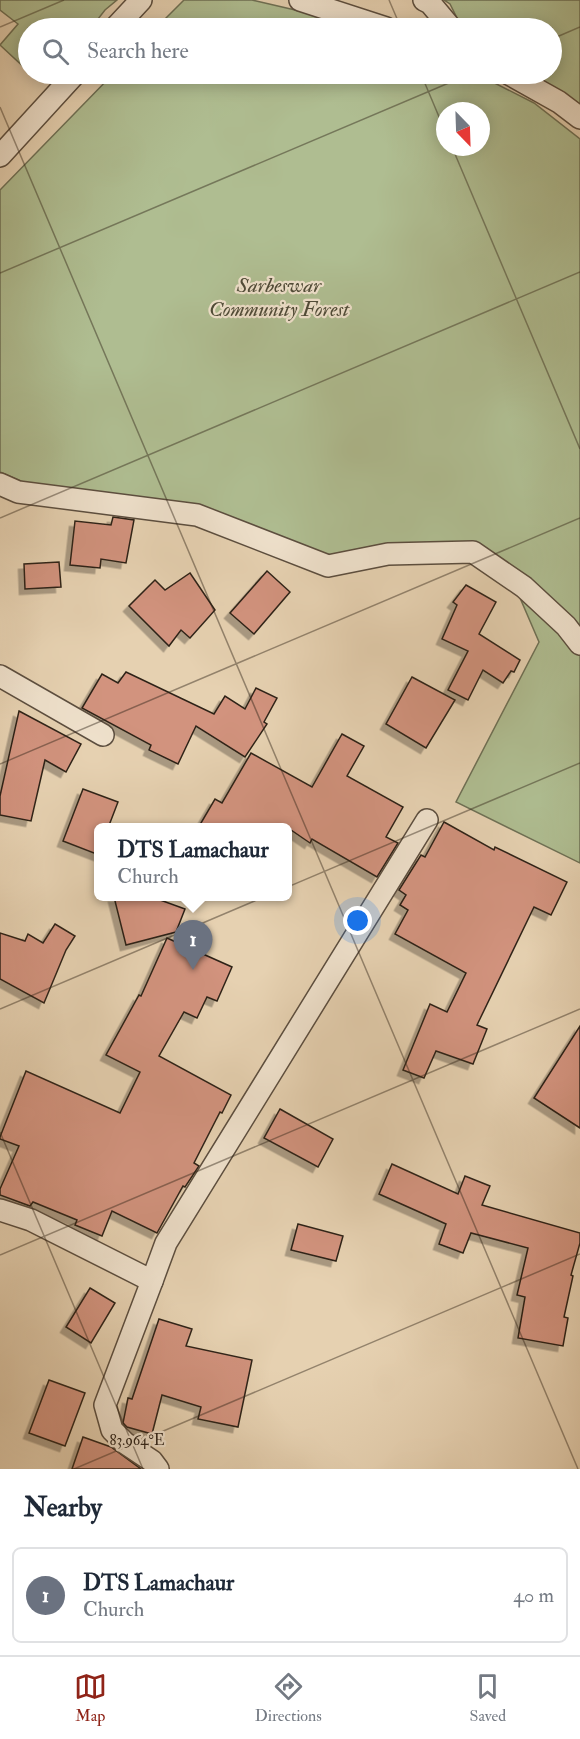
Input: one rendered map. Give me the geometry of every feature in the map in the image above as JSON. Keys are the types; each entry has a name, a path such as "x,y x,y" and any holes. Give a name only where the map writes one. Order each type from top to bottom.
{"street":[{"path":"124,18 141,0"},
{"path":"300,0 355,18"},
{"path":"424,0 430,3 443,18"},
{"path":"0,156 66,84"},
{"path":"527,84 559,102 580,118"},
{"path":"0,484 18,492 197,515 328,566 388,554 473,552 524,587 566,626 580,644"},
{"path":"0,676 103,735"},
{"path":"158,1469 152,1461 125,1443 112,1430 105,1405 166,1243 427,820"},
{"path":"0,1210 31,1220 152,1281"}],"green space":[{"path":"0,0 117,0 99,18 18,18 18,24 0,10"},
{"path":"184,0 252,0 326,18 166,18"},
{"path":"444,0 580,0 580,104 548,84 562,84 562,18 457,18 450,4"},
{"path":"18,24 18,62 0,45"},
{"name":"Sarbeswar Community Forest","path":"103,84 497,84 534,103 580,139 580,863 456,802 539,642 517,591 479,545 328,556 199,506 92,491 32,486 0,472 0,190"}],"building":[{"path":"113,517 134,520 126,563 101,559 100,568 70,565 75,521 111,525"},
{"path":"59,562 61,587 25,589 24,564"},
{"path":"267,571 290,592 254,634 230,613"},
{"path":"190,573 215,610 190,638 181,630 169,646 129,606 155,580 165,590"},
{"path":"466,585 496,602 479,634 520,660 514,672 511,671 503,683 483,670 468,700 448,690 468,651 442,639 457,605 453,602"},
{"path":"126,672 214,714 225,696 245,709 256,688 277,698 264,722 267,724 245,757 196,726 178,764 149,750 151,745 82,708 102,674 118,683"},
{"path":"412,677 455,700 426,748 386,724"},
{"path":"19,711 81,744 66,772 45,760 31,821 0,815 0,796"},
{"path":"342,734 364,746 347,776 403,807 386,837 398,843 377,877 312,839 310,843 292,831 292,823 201,823 215,799 222,803 251,753 312,787"},
{"path":"83,789 118,802 110,823 94,823 94,853 63,841"},
{"path":"444,822 494,850 495,847 567,882 551,915 534,907 477,1025 487,1029 473,1064 436,1051 424,1078 403,1070 430,1004 447,1012 466,973 395,934 408,910 400,905 406,895 399,890 421,855 425,857"},
{"path":"115,901 163,901 185,909 176,932 126,945"},
{"path":"55,924 75,936 66,950 44,1003 0,979 0,933 25,941 28,934 43,943"},
{"path":"167,938 232,967 217,1001 207,997 197,1018 184,1012 159,1056 231,1095 194,1163 199,1166 185,1187 183,1186 157,1233 112,1211 102,1236 75,1225 77,1220 33,1202 30,1206 0,1195 0,1189 19,1146 0,1139 0,1137 26,1071 120,1113 140,1072 106,1055 139,995 141,996"},
{"path":"580,1026 580,1128 534,1098"},
{"path":"280,1109 333,1139 318,1167 264,1138"},
{"path":"392,1164 458,1194 465,1176 490,1186 482,1205 580,1233 580,1243 571,1275 573,1276 564,1317 568,1318 563,1346 518,1338 525,1297 517,1295 528,1248 471,1233 463,1253 439,1244 446,1224 379,1194"},
{"path":"298,1224 343,1236 336,1261 291,1250"},
{"path":"90,1288 115,1303 91,1343 66,1327"},
{"path":"159,1319 192,1329 186,1346 252,1360 238,1427 198,1419 201,1407 162,1395 152,1434 127,1427 123,1423 128,1398 132,1399"},
{"path":"49,1380 85,1393 65,1446 29,1433"},
{"path":"83,1437 111,1447 141,1469 72,1469"}],"place":[{"name":"DTS Lamachaur","path":"193,970"}]}
